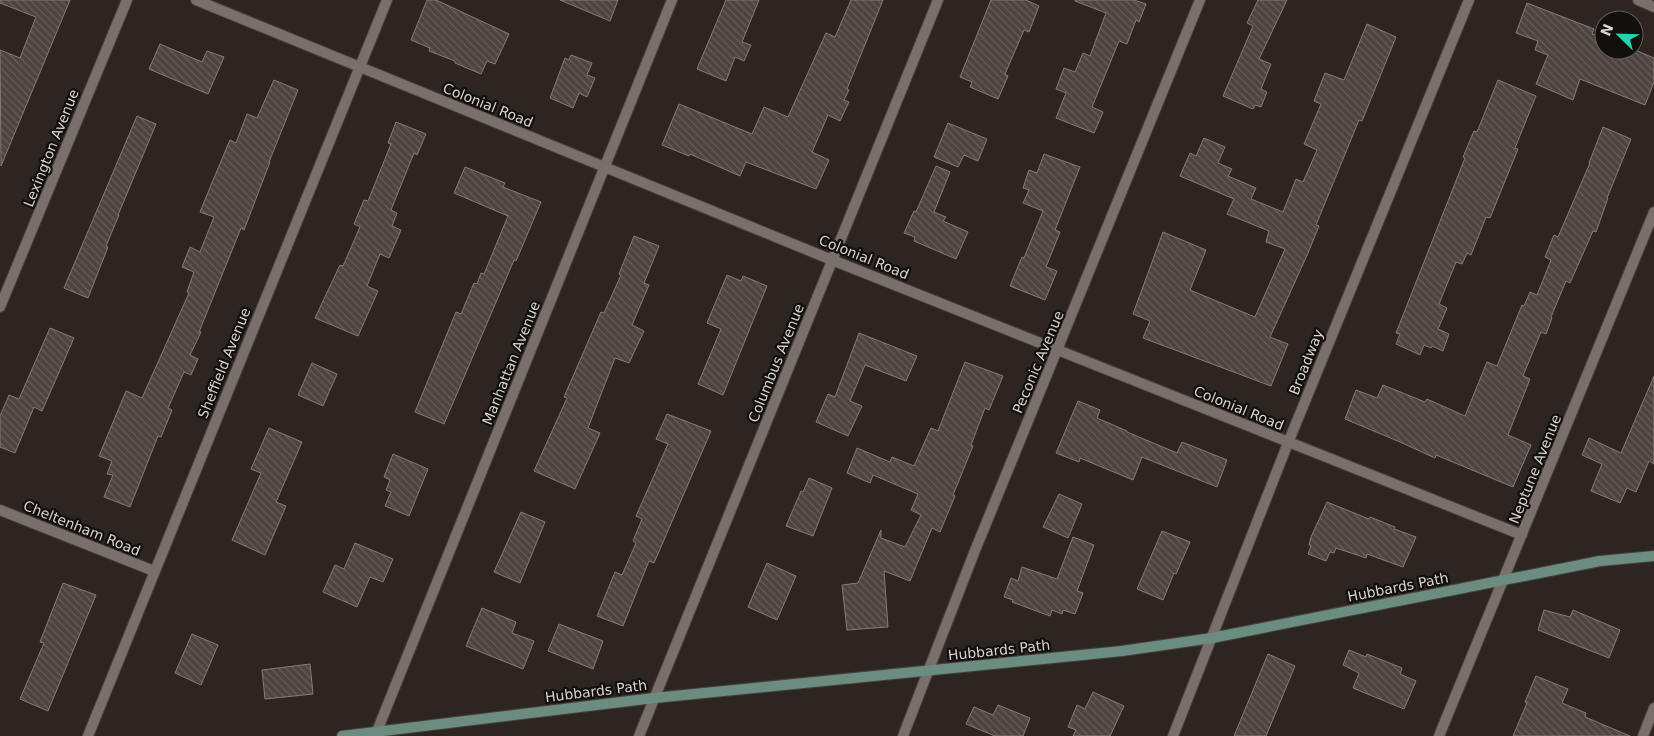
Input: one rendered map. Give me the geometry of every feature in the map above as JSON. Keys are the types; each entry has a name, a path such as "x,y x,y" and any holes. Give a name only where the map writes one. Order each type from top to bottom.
{"street":[{"name":"Lexington Avenue","path":"0,307 127,0"},
{"name":"Colonial Road","path":"196,0 832,260 1522,535"},
{"name":"Sheffield Avenue","path":"88,736 387,0"},
{"name":"Manhattan Avenue","path":"376,734 672,0"},
{"name":"Columbus Avenue","path":"638,736 938,0"},
{"name":"Peconic Avenue","path":"903,736 930,671 974,553 1200,0"},
{"name":"Broadway","path":"1173,736 1288,443 1468,0"},
{"path":"1638,0 1654,7"},
{"name":"Neptune Avenue","path":"1439,736 1654,212"},
{"name":"Cheltenham Road","path":"0,510 154,572"},
{"name":"Hubbards Path","path":"342,736 376,734 654,698 1122,651 1212,638 1502,582 1600,561 1654,556"},
{"path":"1643,736 1654,708"}],"building":[{"path":"0,0 70,0 1,166 0,50 20,58 36,17 0,3"},
{"path":"427,0 436,0 509,34 495,64 487,61 481,74 429,51 430,48 411,40"},
{"path":"560,0 618,0 610,21"},
{"path":"726,0 759,0 742,42 751,45 744,61 735,57 726,81 697,69"},
{"path":"851,0 883,0 847,89 849,90 844,100 849,102 840,121 828,115 812,152 829,160 816,189 746,162 740,176 690,154 689,156 662,145 679,104 752,134 764,107 788,117 826,33 835,37"},
{"path":"991,0 1026,0 1039,6 1029,32 1024,30 1005,74 1008,76 998,99 970,87 972,82 960,77"},
{"path":"1075,0 1134,0 1146,4 1139,22 1136,20 1127,44 1119,41 1092,107 1103,112 1094,133 1056,118 1066,93 1056,89 1064,68 1075,72 1083,53 1090,56 1106,13"},
{"path":"1258,0 1287,0 1259,59 1271,64 1261,89 1267,92 1261,107 1255,105 1253,109 1223,96 1253,26 1247,23"},
{"path":"1527,3 1594,29 1592,34 1594,35 1594,60 1644,60 1644,54 1654,58 1654,82 1645,105 1580,79 1573,100 1536,84 1548,55 1535,50 1538,41 1516,33"},
{"path":"1367,24 1396,37 1362,121 1359,120 1316,225 1319,226 1308,253 1270,337 1288,344 1271,386 1143,338 1150,321 1133,314 1163,232 1206,250 1190,290 1255,317 1285,249 1266,242 1269,231 1227,214 1234,199 1180,176 1190,153 1196,156 1204,138 1225,147 1218,163 1232,169 1228,176 1256,188 1251,199 1283,212 1296,179 1303,182 1317,150 1304,144 1321,104 1314,101 1325,73 1344,80"},
{"path":"160,44 202,62 207,51 224,57 208,94 149,69"},
{"path":"571,55 592,63 587,75 595,78 587,97 579,93 573,108 550,98 565,58 569,60"},
{"path":"274,80 298,90 244,230 241,228 199,332 201,332 190,355 198,359 191,375 184,372 168,408 172,410 161,437 158,436 130,507 104,497 113,475 107,474 112,461 99,456 126,391 142,398 189,293 187,292 194,272 182,267 190,247 200,252 214,217 200,212 230,140 236,143 247,114 257,118"},
{"path":"1498,80 1536,96 1515,148 1518,149 1490,218 1486,217 1471,255 1467,253 1462,264 1456,262 1439,304 1447,308 1438,329 1449,334 1443,351 1424,345 1420,355 1396,344 1400,334 1396,333 1465,158 1463,157 1474,131 1477,132"},
{"path":"137,116 156,124 118,215 88,298 64,288"},
{"path":"396,122 426,134 417,155 414,153 391,210 397,213 392,226 401,230 389,258 380,254 367,286 378,291 358,336 315,318 340,265 343,266 360,227 354,224 364,200 368,201 391,144 388,143"},
{"path":"948,123 987,139 978,161 964,155 958,167 934,157"},
{"path":"1603,127 1631,139 1607,198 1596,232 1593,231 1570,283 1566,281 1546,334 1541,332 1523,376 1530,379 1508,435 1531,445 1513,487 1436,455 1435,458 1345,419 1356,390 1377,398 1383,385 1425,402 1427,399 1465,416 1487,362 1497,366 1522,305 1524,306 1530,292 1537,295 1551,260 1545,257 1554,235 1558,237 1590,163"},
{"path":"1044,154 1080,167 1055,230 1060,232 1046,267 1057,271 1045,300 1010,286 1022,257 1024,258 1043,211 1023,203 1029,190 1023,188 1029,170 1037,173"},
{"path":"936,166 950,172 934,212 946,217 943,221 968,232 956,259 914,241 915,237 904,233 914,211 916,212"},
{"path":"465,167 505,183 503,187 541,202 516,261 514,260 444,424 415,412 456,312 461,314 474,283 477,284 481,273 484,274 508,216 454,193"},
{"path":"634,236 659,246 644,283 649,285 632,325 644,331 629,363 615,358 588,428 600,433 575,489 534,471 567,398 564,397 601,312 604,313 621,275 619,274"},
{"path":"727,275 741,281 743,276 767,286 723,395 698,384 721,329 707,323"},
{"path":"50,328 74,338 42,411 34,407 15,453 0,447 0,416 9,395 19,399"},
{"path":"859,333 917,356 906,381 865,365 850,401 862,406 848,436 816,422 828,394 835,397"},
{"path":"965,362 1003,376 989,410 985,408 971,445 973,446 953,495 955,496 940,532 932,528 910,581 884,571 888,627 847,630 842,585 858,583 881,530 881,538 905,547 921,515 911,510 918,494 873,475 870,483 847,473 857,448 890,462 892,457 914,466 931,428 938,431"},
{"path":"312,363 337,374 323,406 298,395"},
{"path":"1654,376 1654,464 1649,461 1636,492 1627,488 1620,503 1591,491 1602,464 1582,455 1589,438 1621,453"},
{"path":"1078,401 1100,410 1097,418 1177,453 1182,442 1227,460 1217,487 1142,457 1133,480 1080,458 1079,462 1056,453"},
{"path":"667,414 711,431 654,563 649,561 623,626 597,616 615,572 622,575 636,543 633,541 642,519 636,516 668,444 656,439"},
{"path":"269,428 302,442 276,502 286,506 265,555 232,540 261,473 251,469"},
{"path":"393,454 428,469 409,516 385,506 391,492 386,490 390,480 384,477"},
{"path":"809,478 832,488 813,536 786,526 801,491 803,492"},
{"path":"1059,494 1082,504 1068,538 1043,527"},
{"path":"1327,502 1369,519 1370,517 1416,537 1403,567 1367,554 1366,558 1336,548 1334,553 1330,552 1326,561 1308,554 1311,546 1309,545 1311,537"},
{"path":"521,512 545,522 520,583 494,572"},
{"path":"1162,531 1190,542 1163,600 1137,589"},
{"path":"1073,537 1094,545 1077,591 1083,593 1075,614 1063,610 1062,614 1052,610 1050,616 1012,602 1013,600 1004,597 1011,578 1018,581 1022,567 1057,579"},
{"path":"355,543 393,559 383,582 370,577 357,607 323,592 335,565 344,569"},
{"path":"767,563 796,576 777,620 748,607"},
{"path":"63,583 96,595 48,711 20,699 44,643 40,642"},
{"path":"482,608 516,622 512,633 534,641 523,669 466,646"},
{"path":"1544,610 1570,617 1573,610 1620,630 1609,658 1538,630"},
{"path":"559,624 603,641 593,669 548,651"},
{"path":"192,634 218,645 201,685 175,673"},
{"path":"1349,650 1366,657 1367,654 1402,668 1400,674 1416,681 1404,709 1353,688 1359,673 1343,665"},
{"path":"1268,654 1295,666 1266,736 1234,736"},
{"path":"310,664 313,694 265,699 262,670"},
{"path":"1536,676 1568,689 1562,703 1586,713 1585,717 1630,736 1513,736"},
{"path":"1093,692 1124,706 1110,736 1073,736 1076,730 1068,727 1077,705 1085,709"},
{"path":"998,705 1030,718 1023,736 995,736 966,724 974,707 993,715"}]}
